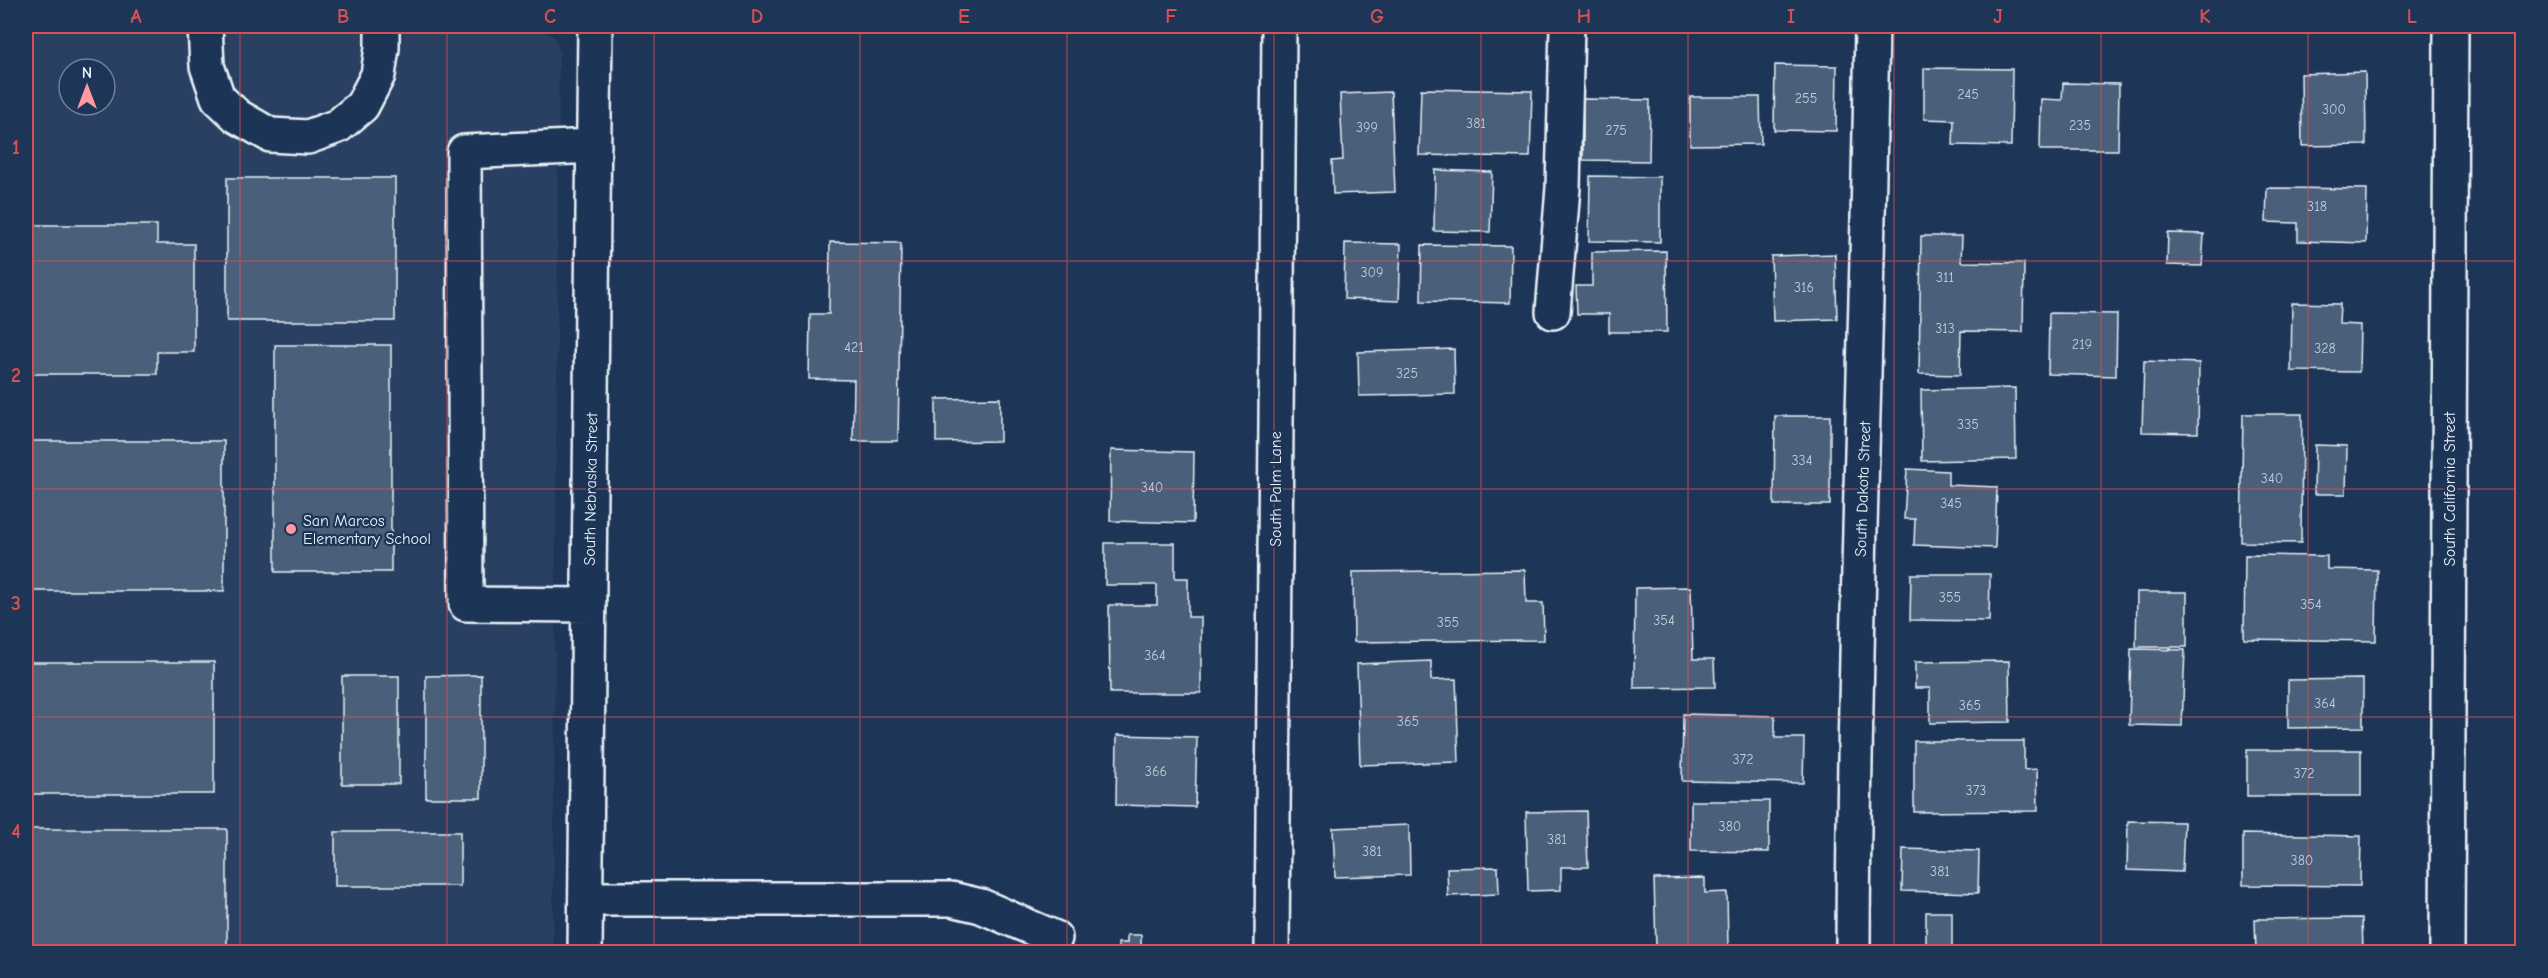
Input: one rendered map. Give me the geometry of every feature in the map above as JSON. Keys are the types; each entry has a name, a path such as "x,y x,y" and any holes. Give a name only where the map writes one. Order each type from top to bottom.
{"street":[{"path":"205,26 207,66 218,98 237,116 270,135 308,137 338,126 362,106 378,75 382,26"},
{"name":"South Nebraska Street","path":"585,952 595,26"},
{"name":"South Palm Lane","path":"1272,952 1279,26"},
{"path":"1553,312 1563,188 1567,26"},
{"name":"South Dakota Street","path":"1853,952 1855,721 1867,333 1872,26"},
{"name":"South California Street","path":"2447,952 2451,26"},
{"path":"589,605 466,604 464,152 594,146"},
{"path":"586,899 951,899 981,906 1055,938"}],"shaded area":[{"name":"San Marcos Elementary School","path":"26,26 539,26 554,37 559,49 553,952 26,952"}],"building":[{"path":"1775,65 1837,66 1836,131 1774,130"},
{"path":"1924,68 2012,69 2011,146 1953,145 1954,120 1924,119"},
{"path":"2365,72 2366,145 2302,146 2301,74"},
{"path":"2063,83 2119,84 2118,150 2040,150 2041,99 2062,100"},
{"path":"1421,89 1532,91 1530,157 1419,155"},
{"path":"1391,92 1395,192 1333,194 1332,161 1343,160 1340,94"},
{"path":"1690,97 1760,97 1761,144 1690,145"},
{"path":"1583,99 1650,100 1649,161 1583,160"},
{"path":"1435,170 1492,172 1490,232 1434,231"},
{"path":"1590,176 1660,177 1660,242 1589,241"},
{"path":"227,178 395,178 395,321 227,321"},
{"path":"2267,188 2367,189 2366,243 2298,241 2298,223 2266,222"},
{"path":"26,225 157,225 157,244 194,244 194,352 157,352 157,374 26,374"},
{"path":"2168,233 2204,234 2202,266 2167,265"},
{"path":"1921,236 1962,236 1961,262 2024,263 2023,332 1961,331 1960,375 1919,374"},
{"path":"830,242 901,243 898,441 853,441 854,380 809,379 810,314 829,314"},
{"path":"1345,243 1401,244 1399,301 1344,299"},
{"path":"1422,245 1511,246 1510,303 1421,301"},
{"path":"1666,251 1667,332 1609,332 1609,314 1577,314 1576,286 1592,286 1592,252"},
{"path":"1835,254 1837,319 1773,321 1771,256"},
{"path":"2517,292 2522,292 2522,349 2517,349"},
{"path":"2292,303 2340,304 2339,324 2360,325 2359,372 2291,371"},
{"path":"2049,313 2117,314 2116,376 2048,374"},
{"path":"275,345 391,345 391,572 275,572"},
{"path":"1454,349 1455,394 1359,396 1358,352"},
{"path":"2144,361 2199,363 2198,433 2142,432"},
{"path":"2015,388 2016,459 1922,461 1921,390"},
{"path":"1000,398 1000,441 936,442 936,399"},
{"path":"2243,414 2302,414 2301,543 2241,542"},
{"path":"1775,416 1830,416 1830,505 1774,505"},
{"path":"26,441 224,441 224,591 26,591"},
{"path":"2315,445 2347,446 2346,494 2314,494"},
{"path":"1111,450 1194,452 1193,523 1110,521"},
{"path":"1907,469 1948,471 1948,485 1997,487 1995,548 1914,545 1915,519 1904,519"},
{"path":"1105,543 1175,543 1175,578 1188,578 1188,617 1201,617 1201,693 1110,693 1109,605 1157,605 1157,585 1105,585"},
{"path":"2245,555 2327,556 2327,569 2377,570 2376,641 2244,639"},
{"path":"1525,570 1526,603 1543,603 1544,640 1354,642 1353,572"},
{"path":"1911,574 1990,574 1989,621 1910,620"},
{"path":"1691,587 1693,659 1714,659 1715,687 1634,688 1635,588"},
{"path":"2137,592 2187,592 2187,647 2136,647"},
{"path":"2131,649 2185,650 2182,726 2129,725"},
{"path":"1431,661 1431,680 1456,679 1459,762 1360,765 1357,664"},
{"path":"2009,661 2010,722 1930,723 1930,688 1915,688 1915,662"},
{"path":"26,662 214,662 214,794 26,794"},
{"path":"481,675 481,798 426,798 426,676"},
{"path":"342,676 399,676 399,784 342,784"},
{"path":"2363,679 2363,727 2288,728 2288,680"},
{"path":"1683,714 1775,716 1775,738 1804,738 1803,783 1682,781"},
{"path":"1117,735 1197,737 1195,807 1116,805"},
{"path":"1914,741 2024,741 2024,770 2037,769 2038,811 1914,812"},
{"path":"2247,750 2361,750 2361,796 2247,796"},
{"path":"1691,801 1769,801 1769,852 1691,851"},
{"path":"1586,811 1588,867 1561,867 1561,890 1528,891 1526,812"},
{"path":"2128,821 2184,822 2182,872 2127,870"},
{"path":"1409,825 1410,875 1335,877 1333,828"},
{"path":"26,829 227,829 227,952 26,952"},
{"path":"335,832 460,832 460,886 335,886"},
{"path":"2243,834 2361,836 2360,886 2243,885"},
{"path":"1903,849 1979,851 1978,893 1902,891"},
{"path":"1498,867 1499,894 1448,896 1447,868"},
{"path":"1705,878 1705,893 1727,892 1728,947 1656,948 1654,879"},
{"path":"1926,912 1952,912 1952,952 1926,952"},
{"path":"2362,918 2363,952 2256,952 2255,919"},
{"path":"1127,935 1141,935 1141,952 1118,952 1118,943 1127,943"},
{"path":"1800,948 1800,952 1769,952 1769,950"}],"place":[{"name":"San Marcos Elementary School","path":"291,529"}]}
